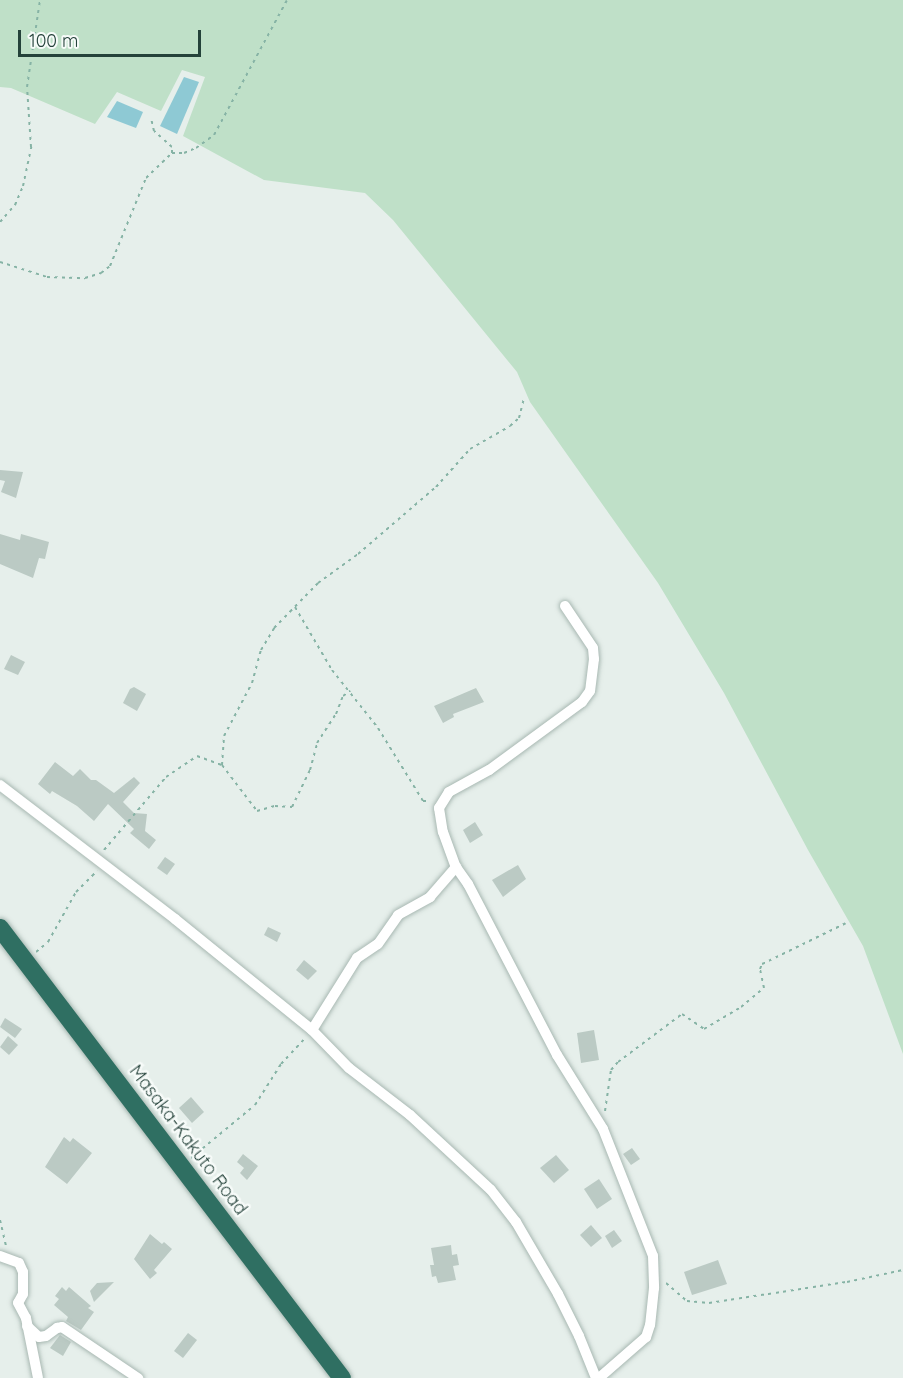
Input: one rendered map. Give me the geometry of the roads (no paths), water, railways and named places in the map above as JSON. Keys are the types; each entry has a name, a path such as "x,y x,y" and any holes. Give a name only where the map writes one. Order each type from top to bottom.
{"highway":[{"name":"Masaka-Kakuto Road","path":"0,928 342,1378"}],"street":[{"path":"0,785 312,1030 349,1068 410,1115 503,1204 558,1294 598,1378 646,1337 650,1325 654,1274 649,1244 603,1129 557,1055 468,884 456,867 440,822 439,808 449,792 489,770 582,702 590,692 594,660 593,648 565,606"},
{"path":"312,1030 357,958 378,944 398,915 430,897 456,867"},
{"path":"4,1257 19,1263 23,1272 23,1294 18,1303 27,1326 38,1378"},
{"path":"27,1326 39,1337 46,1336 57,1328 62,1328 138,1378"}],"water":[{"path":"184,77 199,82 177,134 160,126"},
{"path":"117,101 143,112 136,128 107,117"}]}
